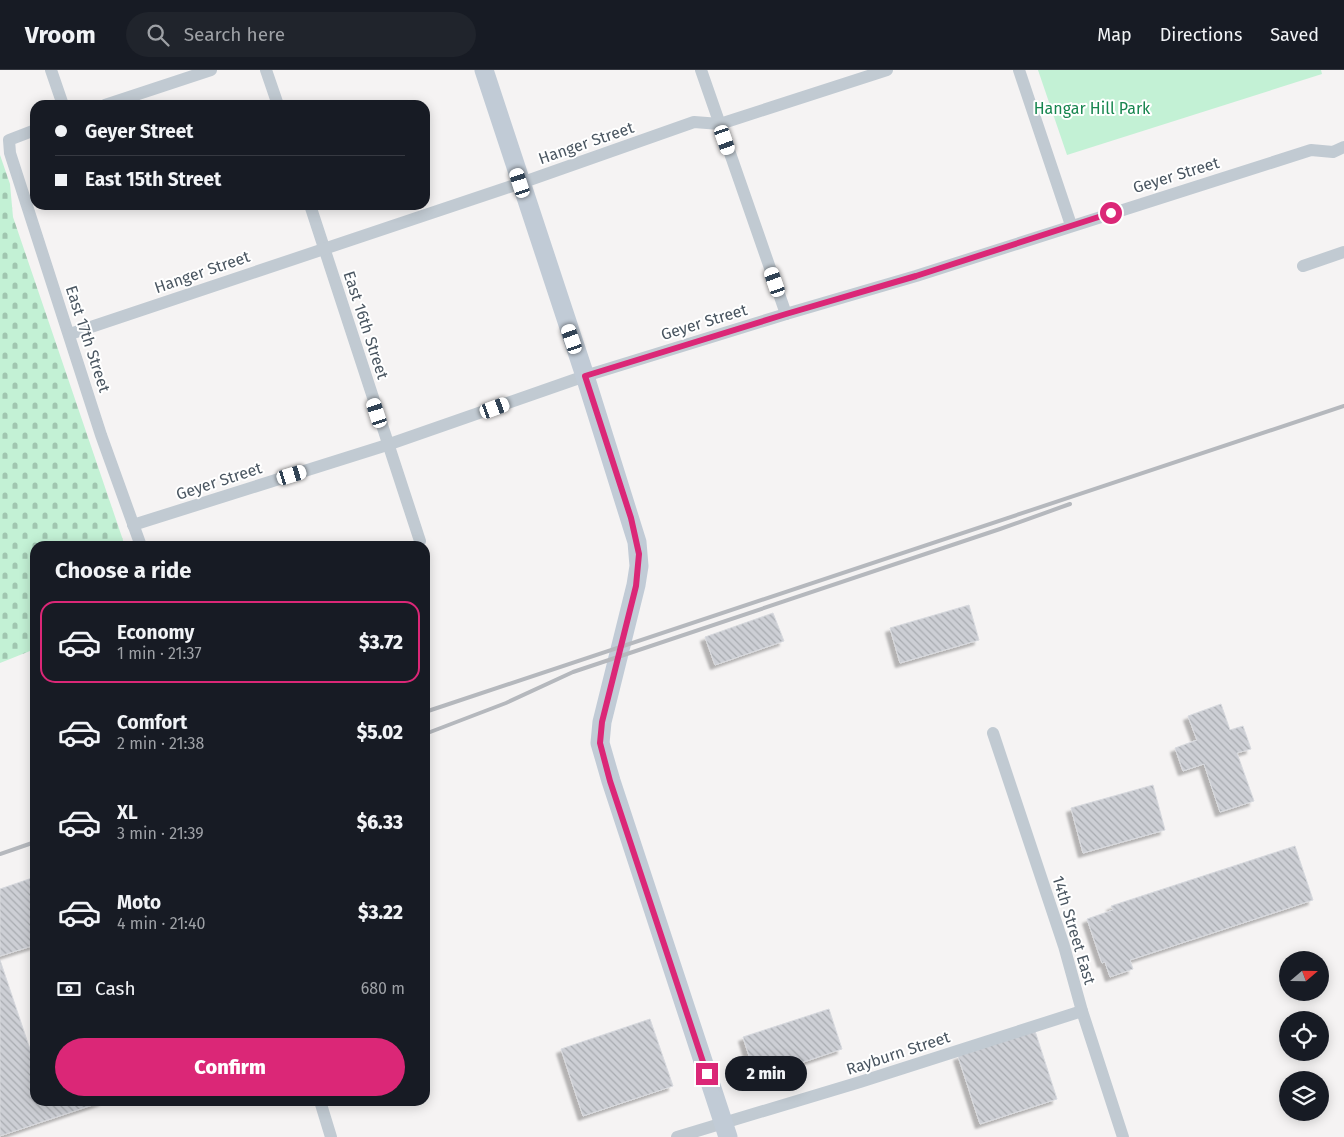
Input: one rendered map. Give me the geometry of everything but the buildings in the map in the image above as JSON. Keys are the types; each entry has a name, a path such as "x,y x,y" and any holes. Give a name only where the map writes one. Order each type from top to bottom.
{"street":[{"path":"52,70 61,100"},
{"path":"120,100 211,70"},
{"path":"266,70 276,100"},
{"path":"484,70 631,518 639,554 636,586 604,709 600,743 610,781 726,1129"},
{"path":"701,70 786,314"},
{"name":"Hanger Street","path":"70,334 520,183 694,122 720,124 887,70"},
{"path":"1019,70 1071,225"},
{"name":"East 17th Street","path":"30,132 9,140 10,153 70,334 101,435 138,541"},
{"name":"Geyer Street","path":"133,525 387,445 585,376 916,276 1311,150 1334,152 1344,147"},
{"name":"East 16th Street","path":"312,210 387,445 420,540"},
{"path":"1303,266 1344,252"},
{"name":"14th Street East","path":"993,733 1064,946 1082,1011 1123,1137"},
{"name":"Rayburn Street","path":"677,1137 726,1129 860,1082 1082,1011"},
{"path":"322,1106 332,1137"}],"green space":[{"name":"Hangar Hill Park","path":"1038,70 1321,70 1322,74 1067,155"},
{"path":"0,155 10,184 13,217 123,541 30,541 30,651 0,663"}],"railway":[{"path":"430,710 1344,406"},
{"path":"430,732 506,703 573,672 1070,504"},
{"path":"0,854 30,844"}],"route":[{"path":"707,1074 610,781 600,743 604,709 636,586 639,554 631,518 585,376 916,276 1111,213"}]}
